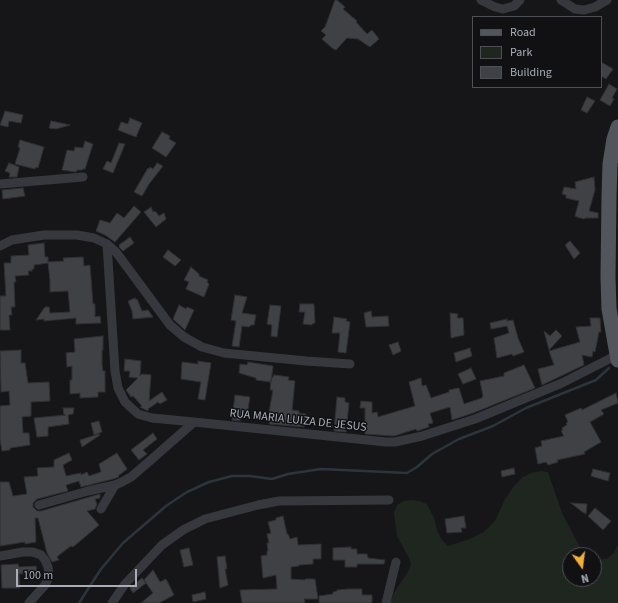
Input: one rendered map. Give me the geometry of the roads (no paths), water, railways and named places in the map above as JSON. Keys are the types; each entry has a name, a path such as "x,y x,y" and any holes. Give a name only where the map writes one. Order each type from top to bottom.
{"main road":[{"path":"617,358 614,300 611,158 614,139 618,127"}],"street":[{"path":"481,0 503,9 514,6 520,0"},
{"path":"561,0 575,9 584,10 595,7 607,0"},
{"path":"0,184 83,177"},
{"path":"0,246 12,240 44,235 77,235 94,238 107,244 125,263 170,325 184,337 202,347 224,352 350,364"},
{"name":"RUA MARIA LUIZA DE JESUS","path":"107,244 115,371 118,388 125,402 138,414 152,418 396,442 422,436 474,419 562,383 617,358"},
{"path":"39,505 88,490 115,485 131,476 194,422"},
{"path":"101,509 115,485"},
{"path":"112,603 125,584 162,545 183,530 205,519 279,501 389,500"},
{"path":"0,556 33,552 46,560 49,577 45,585 29,603"},
{"path":"386,603 396,562"}],"waterway":[{"path":"79,603 101,569 123,543 166,506 187,492 209,482 232,476 250,476 272,479 288,474 321,469 407,473 417,467 432,454 459,439 493,426 526,408 596,380 609,368"}]}
